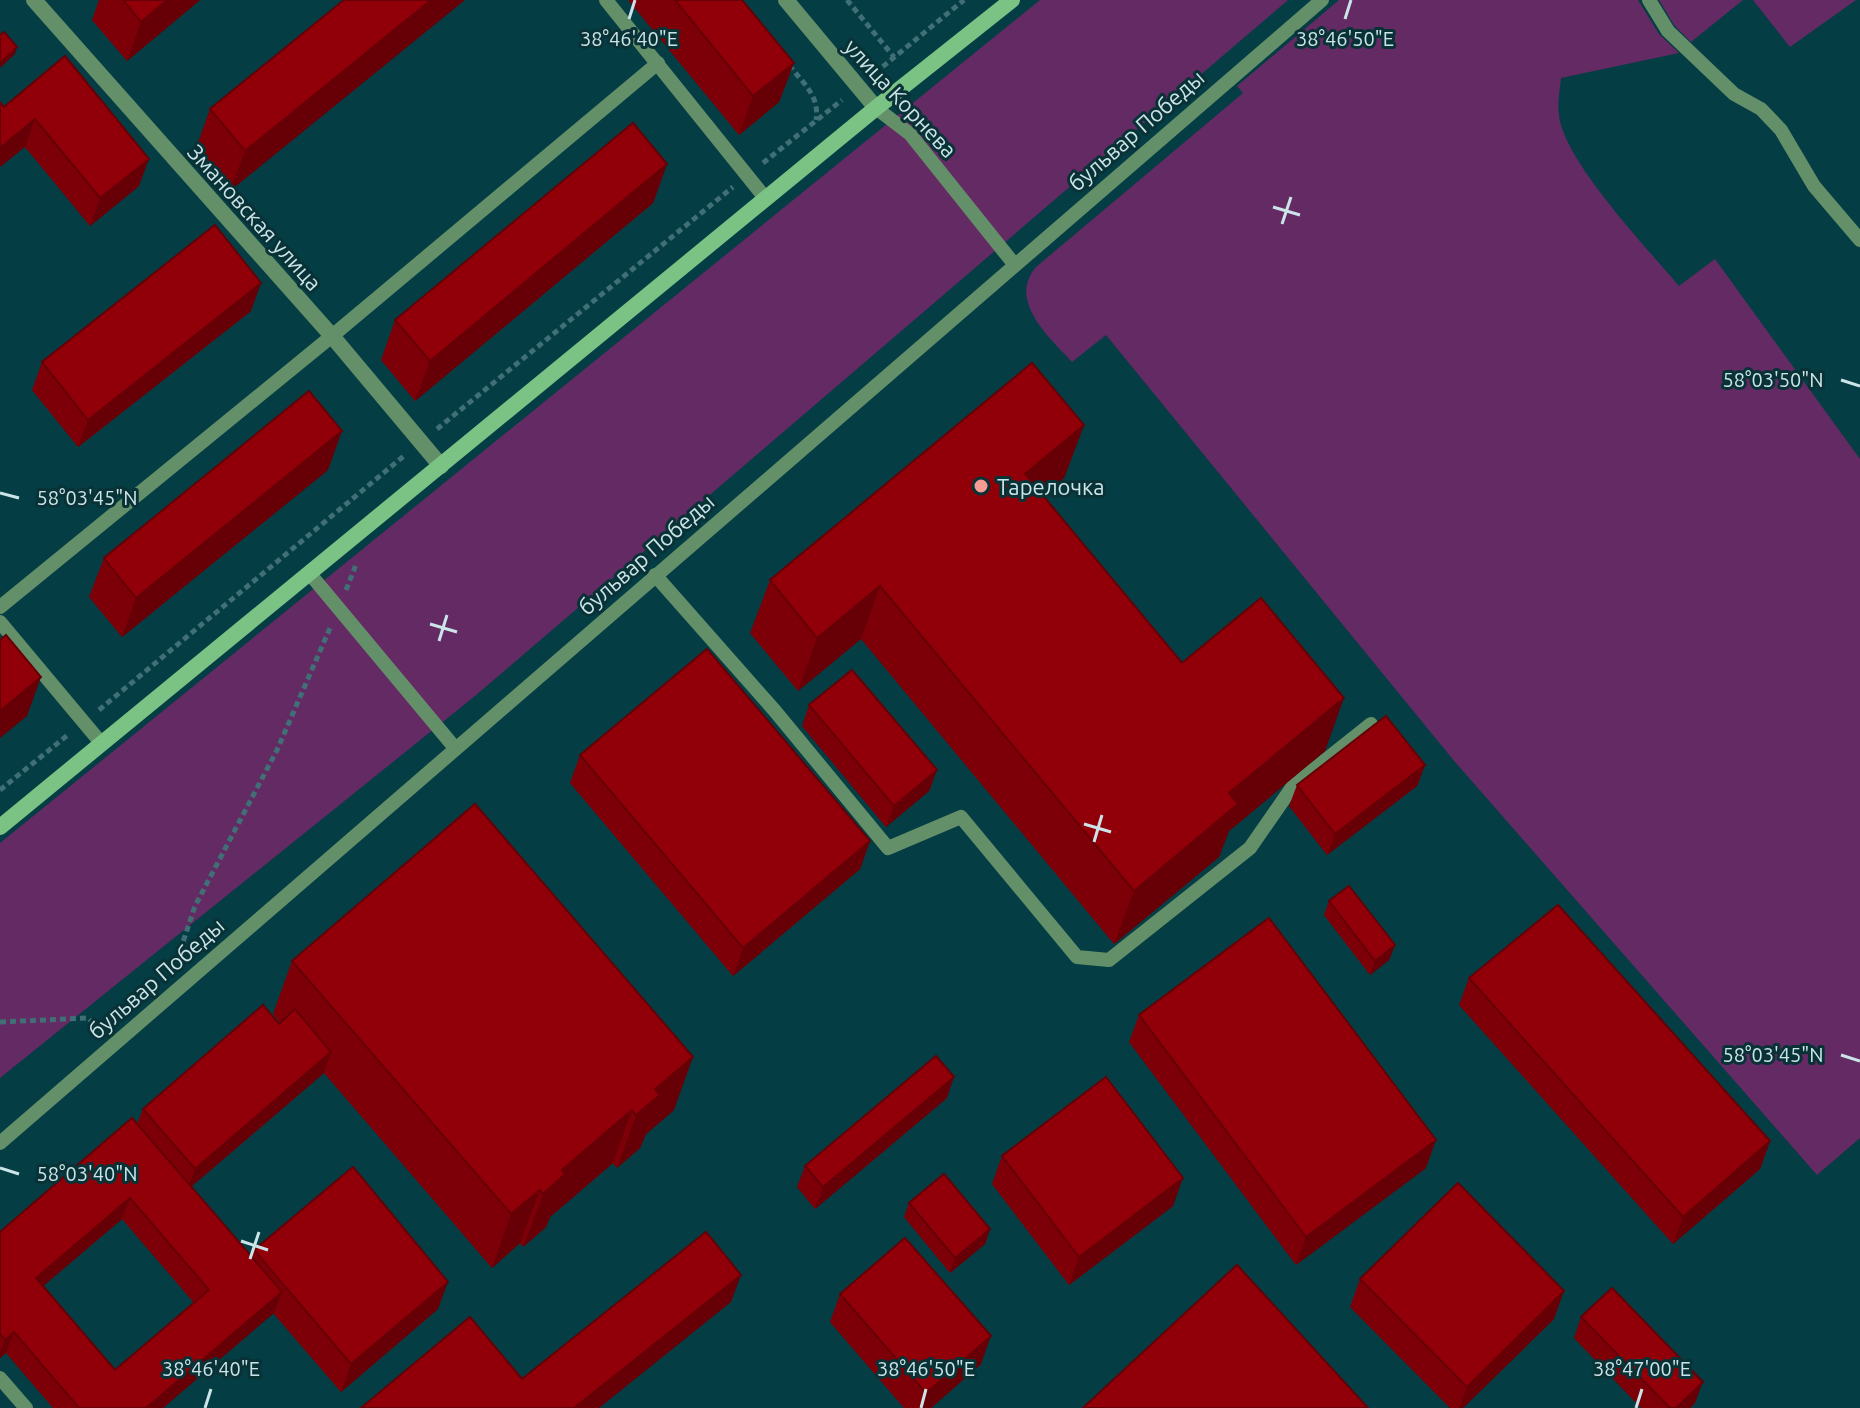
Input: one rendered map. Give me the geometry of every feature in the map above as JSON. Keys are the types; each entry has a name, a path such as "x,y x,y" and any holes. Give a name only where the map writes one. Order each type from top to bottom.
{"street":[{"name":"Змановская улица","path":"34,0 332,336 441,466"},
{"name":"улица Корнева","path":"786,0 876,108"},
{"path":"0,827 876,108 1012,0"}],"lane":[{"path":"606,0 766,199"},
{"name":"бульвар Победы","path":"0,1143 1322,0"},
{"path":"1649,0 1668,31 1734,94 1761,109 1781,130 1814,186 1860,240"},
{"path":"0,607 332,336 658,63"},
{"name":"улица Корнева","path":"876,108 910,134 1014,264"},
{"path":"310,574 455,748"},
{"path":"655,575 775,711 888,848 961,817 1077,957 1109,960 1142,935 1250,848 1293,786 1371,724"},
{"path":"0,622 102,744"},
{"path":"0,1378 26,1408"}],"path":[{"path":"847,0 894,57"},
{"path":"0,790 421,441 964,0"},
{"path":"784,60 814,95 818,108 816,120"},
{"path":"165,1000 195,906 277,750 373,523"},
{"path":"0,1022 88,1018 115,1043"}],"shaded area":[{"path":"1040,0 1288,0 475,696 0,1078 0,843"},
{"path":"1339,0 1638,0 1659,34 1679,53 1561,78 1558,111 1564,134 1575,156 1609,204 1679,286 1715,259 1860,459 1860,1138 1817,1175 1455,762 1106,335 1072,362 1043,330 1029,306 1026,293 1028,280 1036,267 1243,93 1237,86"},
{"path":"1659,0 1743,0 1691,42 1674,25"},
{"path":"1753,0 1856,0 1790,47"}],"building":[{"path":"123,0 167,0 141,22"},
{"path":"344,0 431,0 245,151 210,109"},
{"path":"675,0 742,0 794,63 753,96"},
{"path":"4,32 17,47 0,63 0,35"},
{"path":"65,56 149,159 100,198 35,119 0,148 0,102 4,107"},
{"path":"633,123 667,164 430,361 395,320"},
{"path":"215,225 261,283 88,420 42,362"},
{"path":"1032,363 1084,425 1025,474 1182,663 1261,598 1344,698 1229,793 1238,804 1134,891 880,586 817,638 770,580"},
{"path":"309,391 342,431 136,598 104,558"},
{"path":"6,635 41,677 0,711 0,640"},
{"path":"707,649 870,841 743,948 580,755"},
{"path":"852,670 937,770 894,806 809,705"},
{"path":"1386,716 1425,765 1335,834 1297,785"},
{"path":"475,804 693,1057 655,1089 660,1095 636,1115 632,1110 562,1170 565,1174 543,1194 540,1190 511,1214 292,961"},
{"path":"1349,886 1395,945 1375,961 1329,901"},
{"path":"1558,905 1770,1141 1683,1217 1469,978"},
{"path":"1269,918 1436,1140 1306,1237 1139,1015"},
{"path":"263,1005 279,1024 295,1009 331,1052 195,1169 143,1109"},
{"path":"936,1056 954,1077 823,1187 805,1166"},
{"path":"1106,1077 1183,1178 1079,1257 1002,1156"},
{"path":"132,1118 282,1292 146,1408 79,1408 14,1332 5,1340 0,1334 0,1232","holes":["130,1198 209,1290 115,1370 36,1278"]},
{"path":"353,1167 448,1282 351,1364 254,1250"},
{"path":"944,1174 990,1229 955,1258 909,1203"},
{"path":"1458,1183 1564,1291 1467,1387 1360,1279"},
{"path":"706,1232 741,1275 574,1408 361,1408 470,1317 522,1379"},
{"path":"905,1238 991,1336 926,1393 840,1294"},
{"path":"1237,1265 1368,1408 1083,1408"},
{"path":"1612,1288 1703,1382 1676,1408 1670,1408 1581,1317"}],"place":[{"name":"Тарелочка","path":"981,486"}]}
